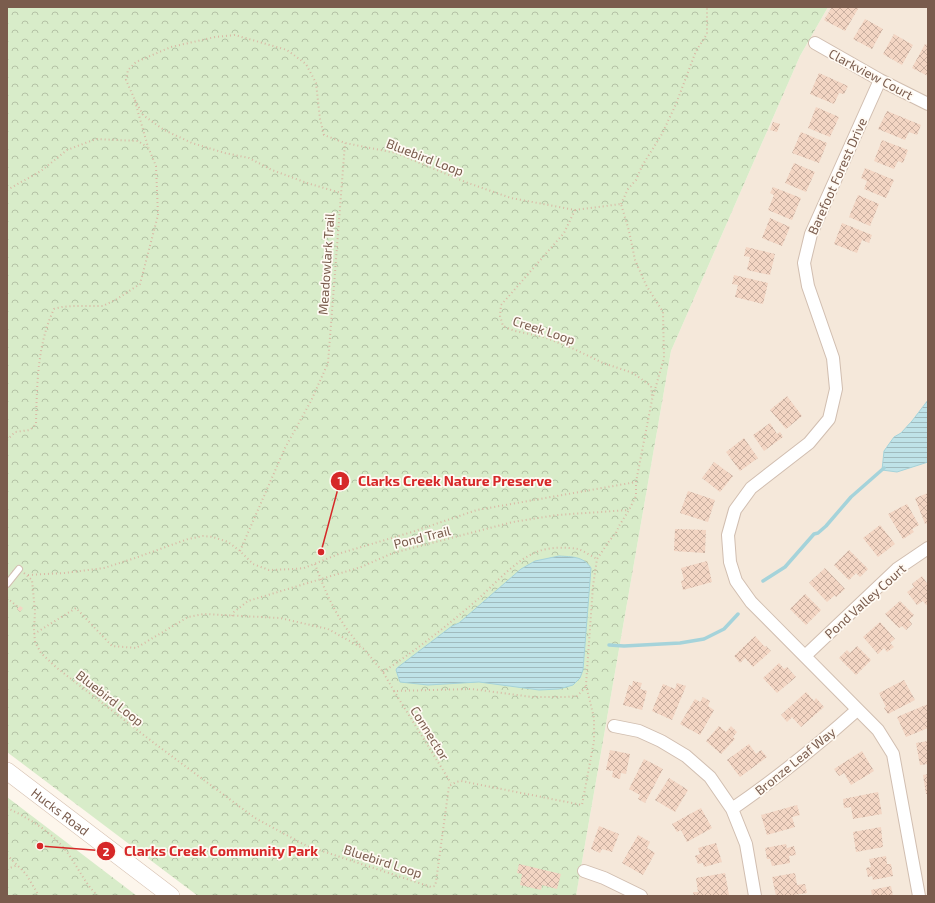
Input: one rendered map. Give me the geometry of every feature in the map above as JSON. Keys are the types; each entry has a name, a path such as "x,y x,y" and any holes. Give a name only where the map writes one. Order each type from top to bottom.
{"main road":[{"name":"Hucks Road","path":"7,771 172,896"}],"street":[{"name":"Clarkview Court","path":"815,43 880,80 928,104"},
{"name":"Barefoot Forest Drive","path":"804,656 751,602 736,581 730,562 728,535 735,510 751,488 809,443 829,419 836,389 833,358 808,286 804,263 811,234 880,80"},
{"name":"Pond Valley Court","path":"804,656 897,569 928,548"},
{"path":"804,656 878,730 892,754 919,896"},
{"name":"Bronze Leaf Way","path":"732,809 773,781 818,745 857,710"},
{"path":"614,726 639,731 661,740 686,756 710,777 732,809 746,844 755,896"},
{"path":"584,872 604,878 641,896"}],"lane":[{"path":"7,584 19,569"}],"path":[{"path":"451,784 461,781 582,805 595,730 594,718 586,685 593,586 597,559 616,533 636,496 636,482 652,400 664,358 662,312 646,285 635,260 629,231 621,204 628,189 636,180 642,166 662,134 676,104 696,51 707,34 707,7"},
{"name":"Bluebird Loop","path":"134,98 126,80 128,70 136,62 171,47 215,37 235,35 287,50 306,64 316,83 320,119 324,135 345,143 396,153 468,183 511,198 575,210 621,204"},
{"path":"134,98 143,115 164,130 192,143 225,153 249,158 272,170 293,178 341,193 345,143"},
{"path":"7,440 15,432 30,430 36,424 38,361 48,322 54,309 62,307 103,306 140,284 158,214 156,166 148,147 134,98"},
{"path":"7,190 41,171 67,150 96,139 138,141 148,147"},
{"name":"Meadowlark Trail","path":"240,551 285,448 311,401 328,363 341,193"},
{"name":"Creek Loop","path":"575,210 564,233 501,305 500,316 503,326 515,331 544,337 603,363 633,373 651,386 652,400"},
{"name":"Pond Trail","path":"27,575 64,573 104,568 188,539 202,536 214,537 228,542 253,564 269,570 294,569 315,564 341,553 412,532 478,510 636,482"},
{"name":"Pond Trail","path":"232,616 234,612 248,601 361,567 393,553 513,522 557,515 629,510"},
{"path":"383,672 415,651 528,556 540,550 559,548 579,550 597,559"},
{"path":"315,564 329,599 338,616 350,635 383,672 394,691 472,689 532,697 577,696 586,685"},
{"name":"Bluebird Loop","path":"27,575 32,580 34,589 34,634 35,642 41,653 57,668 154,743 255,818 307,846 431,887 434,886 449,786 451,784"},
{"path":"7,598 18,608"},
{"path":"34,634 76,608 112,646 136,648 188,618 204,614 280,618 328,629 364,649"},
{"name":"Connector","path":"394,691 451,784"},
{"path":"7,808 46,831 60,844 98,896"},
{"path":"7,855 29,877 39,896"},
{"path":"7,869 18,865"},
{"path":"91,895 94,892"}],"shaded area":[{"path":"828,7 928,7 928,896 576,896 671,351 800,56"}],"green space":[{"path":"7,7 828,7 800,56 671,351 576,896 198,896 7,752"},
{"path":"7,797 137,896 7,896"}],"water":[{"path":"928,400 928,462 897,472 882,470 884,451 894,437 901,433 912,421"},
{"path":"559,556 581,559 591,568 583,670 580,678 573,685 559,689 539,690 479,682 428,685 400,682 396,670 397,668 452,626 459,623 521,569 535,561"}],"building":[{"path":"832,7 859,7 845,31 824,20"},
{"path":"865,19 883,29 872,49 853,39"},
{"path":"894,34 913,45 902,65 883,54"},
{"path":"925,44 928,45 928,76 912,68"},
{"path":"819,73 848,86 844,94 839,93 834,104 810,94"},
{"path":"816,107 839,117 830,137 808,128"},
{"path":"887,111 921,125 917,135 909,132 905,140 878,129"},
{"path":"773,122 780,124 777,132 770,130"},
{"path":"801,132 827,143 819,163 792,153"},
{"path":"882,140 908,150 903,163 898,161 894,169 874,161"},
{"path":"794,163 815,172 806,192 785,183"},
{"path":"865,168 894,180 886,198 864,189 867,181 861,178"},
{"path":"773,187 801,198 792,220 768,210 774,195 770,193"},
{"path":"858,195 879,204 870,226 849,217"},
{"path":"770,218 790,227 782,246 762,238"},
{"path":"842,223 872,235 869,243 862,240 857,253 834,244"},
{"path":"746,247 775,254 770,275 747,270 750,257 744,256"},
{"path":"734,275 768,283 763,304 735,297 738,285 732,284"},
{"path":"787,396 802,416 786,429 770,410"},
{"path":"770,423 777,434 780,432 783,437 764,451 753,435"},
{"path":"744,438 758,458 740,471 726,452"},
{"path":"714,462 733,476 720,492 702,478"},
{"path":"688,491 715,500 708,522 680,513"},
{"path":"928,493 928,523 925,524 915,498"},
{"path":"907,504 919,525 912,529 914,532 903,539 888,514"},
{"path":"880,525 895,544 878,557 863,538"},
{"path":"675,529 706,530 705,553 674,551"},
{"path":"849,550 868,569 860,577 856,573 849,580 834,565"},
{"path":"707,561 712,582 683,590 681,581 684,580 681,568"},
{"path":"825,568 845,589 836,597 835,595 827,602 809,583"},
{"path":"922,576 928,585 928,604 926,605 923,601 917,605 907,592 914,587 912,584"},
{"path":"805,594 821,610 806,625 790,609"},
{"path":"900,601 914,615 909,620 912,624 906,630 902,626 899,628 885,614"},
{"path":"20,606 23,608 20,612 17,609"},
{"path":"880,622 895,639 890,643 894,647 887,652 884,648 878,654 863,637"},
{"path":"755,636 771,651 753,667 745,658 740,663 734,656"},
{"path":"857,646 871,660 856,675 839,658 847,650 850,653"},
{"path":"779,663 784,669 787,667 796,677 777,693 763,678"},
{"path":"904,680 915,700 888,714 884,708 886,707 879,693"},
{"path":"633,681 642,683 640,689 647,691 642,710 623,705 629,685 632,686"},
{"path":"677,683 686,686 672,720 652,711 663,684 675,689"},
{"path":"806,692 814,701 816,698 824,707 801,727 792,717 787,722 781,715"},
{"path":"703,697 710,701 708,706 714,710 700,735 680,724 695,699 700,702"},
{"path":"928,704 928,728 906,737 897,717"},
{"path":"719,726 726,732 731,726 737,732 733,737 735,739 721,754 706,741"},
{"path":"928,741 928,764 920,765 916,743"},
{"path":"749,744 756,754 761,750 767,757 740,777 727,760"},
{"path":"610,750 630,754 626,774 621,773 620,779 612,777 613,771 606,770"},
{"path":"862,751 874,771 851,785 844,773 839,776 834,769"},
{"path":"644,759 663,769 645,803 638,799 640,795 629,789"},
{"path":"928,774 928,794 926,794 923,775"},
{"path":"669,778 688,790 675,812 655,800"},
{"path":"878,792 882,814 853,819 851,807 844,808 843,799"},
{"path":"797,805 800,815 792,817 795,827 767,835 761,815"},
{"path":"701,808 712,828 687,842 681,830 677,832 672,824"},
{"path":"599,826 619,834 612,852 602,849 600,853 591,849"},
{"path":"881,827 883,847 856,852 853,832"},
{"path":"638,835 650,842 647,848 655,853 643,875 622,863"},
{"path":"716,843 722,862 704,867 703,863 698,864 695,856 700,854 698,848"},
{"path":"786,844 787,848 794,846 796,855 789,856 790,863 772,866 770,859 767,859 765,848"},
{"path":"886,856 887,864 891,864 893,876 873,880 872,876 868,877 866,868 871,867 869,859"},
{"path":"519,864 561,874 557,889 542,885 541,890 520,885 522,874 517,873"},
{"path":"725,873 729,895 694,896 693,892 698,892 696,878"},
{"path":"795,873 797,885 805,884 807,893 776,896 772,877"},
{"path":"891,886 893,896 872,896 871,890"}],"waterway":[{"path":"763,581 785,567 814,534 818,533 826,526 851,497 884,468"},
{"path":"609,645 624,646 680,643 704,639 724,629 738,614"}],"place":[{"name":"Clarks Creek Nature Preserve","path":"321,552"},
{"name":"Clarks Creek Community Park","path":"40,846"}]}
